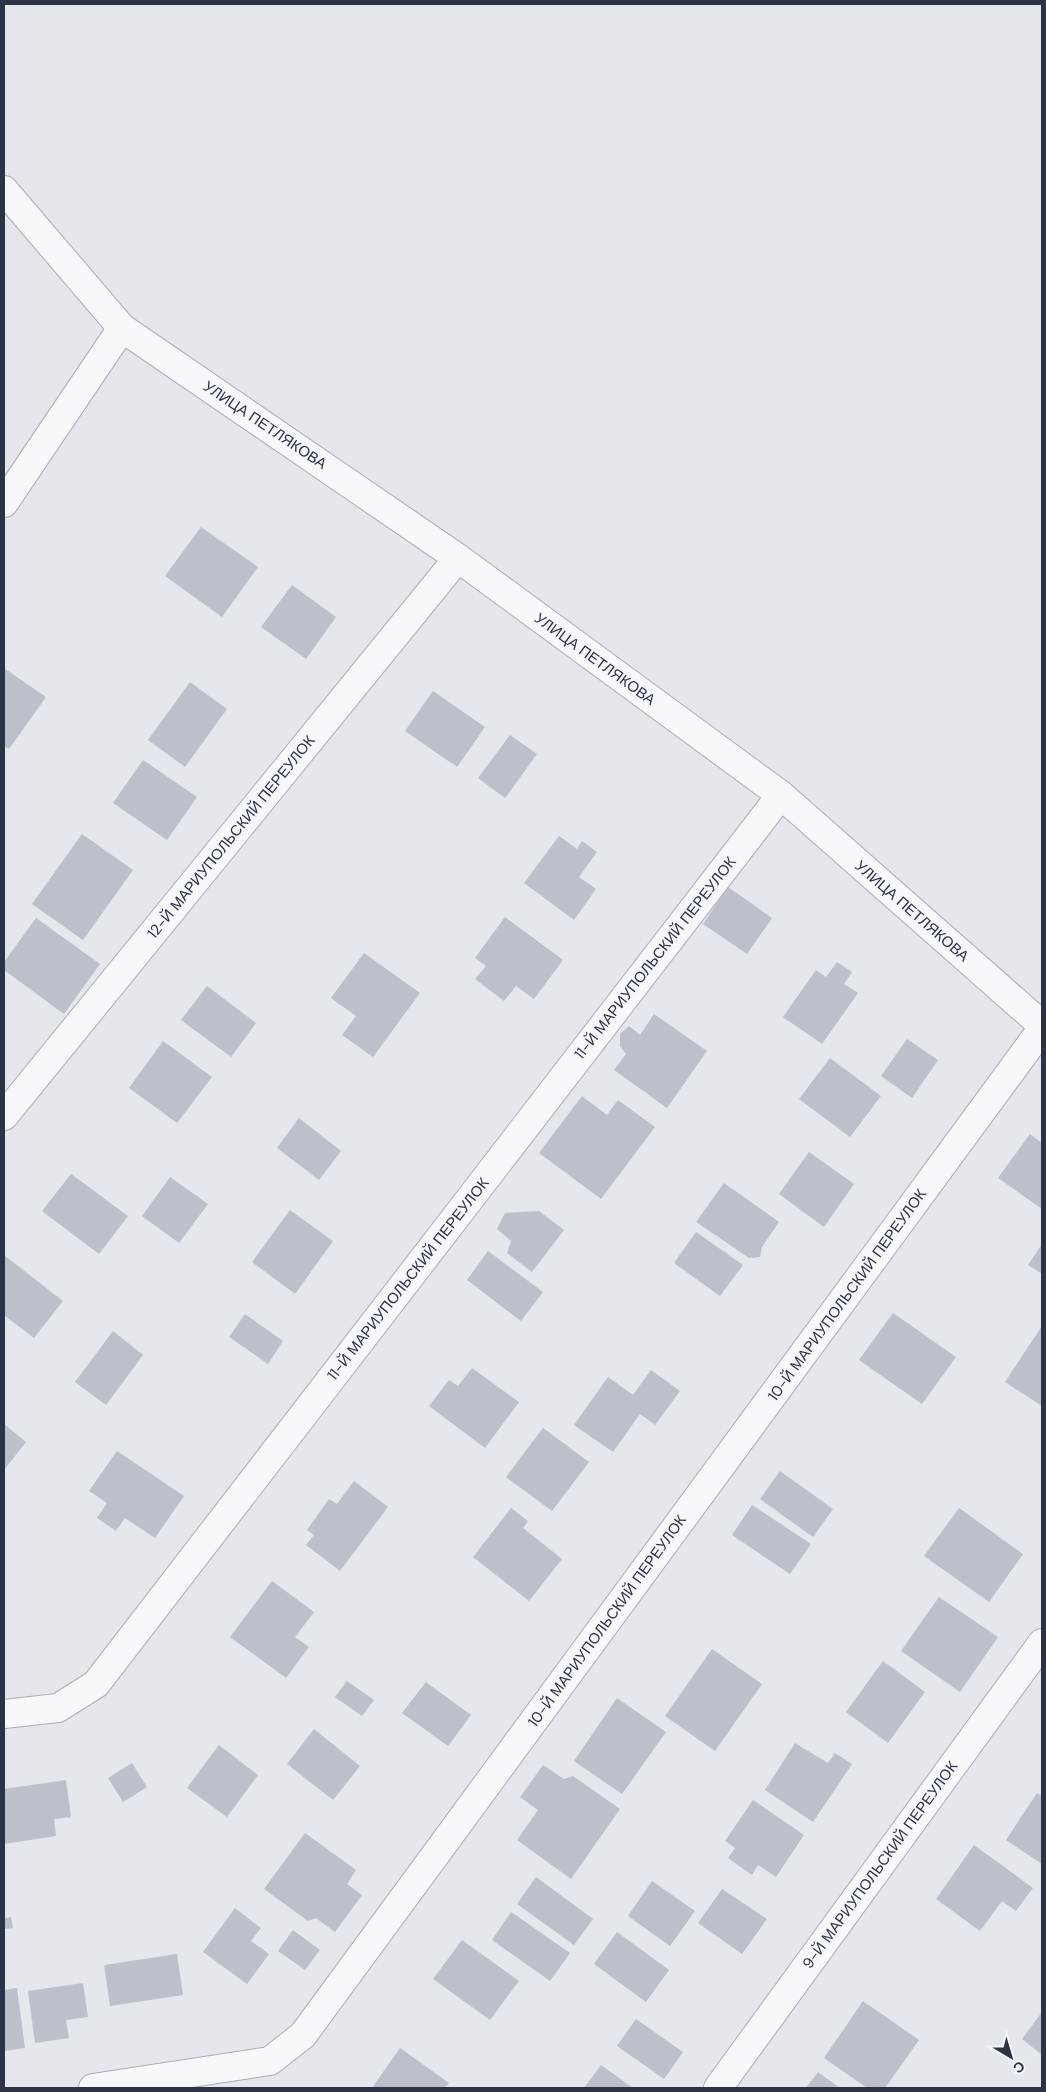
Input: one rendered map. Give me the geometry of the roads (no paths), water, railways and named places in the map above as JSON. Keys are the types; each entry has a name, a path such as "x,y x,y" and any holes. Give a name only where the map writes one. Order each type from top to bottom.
{"street":[{"name":"УЛИЦА ПЕТЛЯКОВА","path":"4,190 122,328 458,558 781,795 1042,1025"},
{"path":"4,503 122,328"},
{"name":"12-Й МАРИУПОЛЬСКИЙ ПЕРЕУЛОК","path":"4,1116 458,558"},
{"name":"11-Й МАРИУПОЛЬСКИЙ ПЕРЕУЛОК","path":"4,1714 58,1708 96,1684 781,795"},
{"name":"10-Й МАРИУПОЛЬСКИЙ ПЕРЕУЛОК","path":"93,2088 270,2061 303,2035 1042,1029"},
{"name":"9-Й МАРИУПОЛЬСКИЙ ПЕРЕУЛОК","path":"718,2088 1042,1643"}]}
